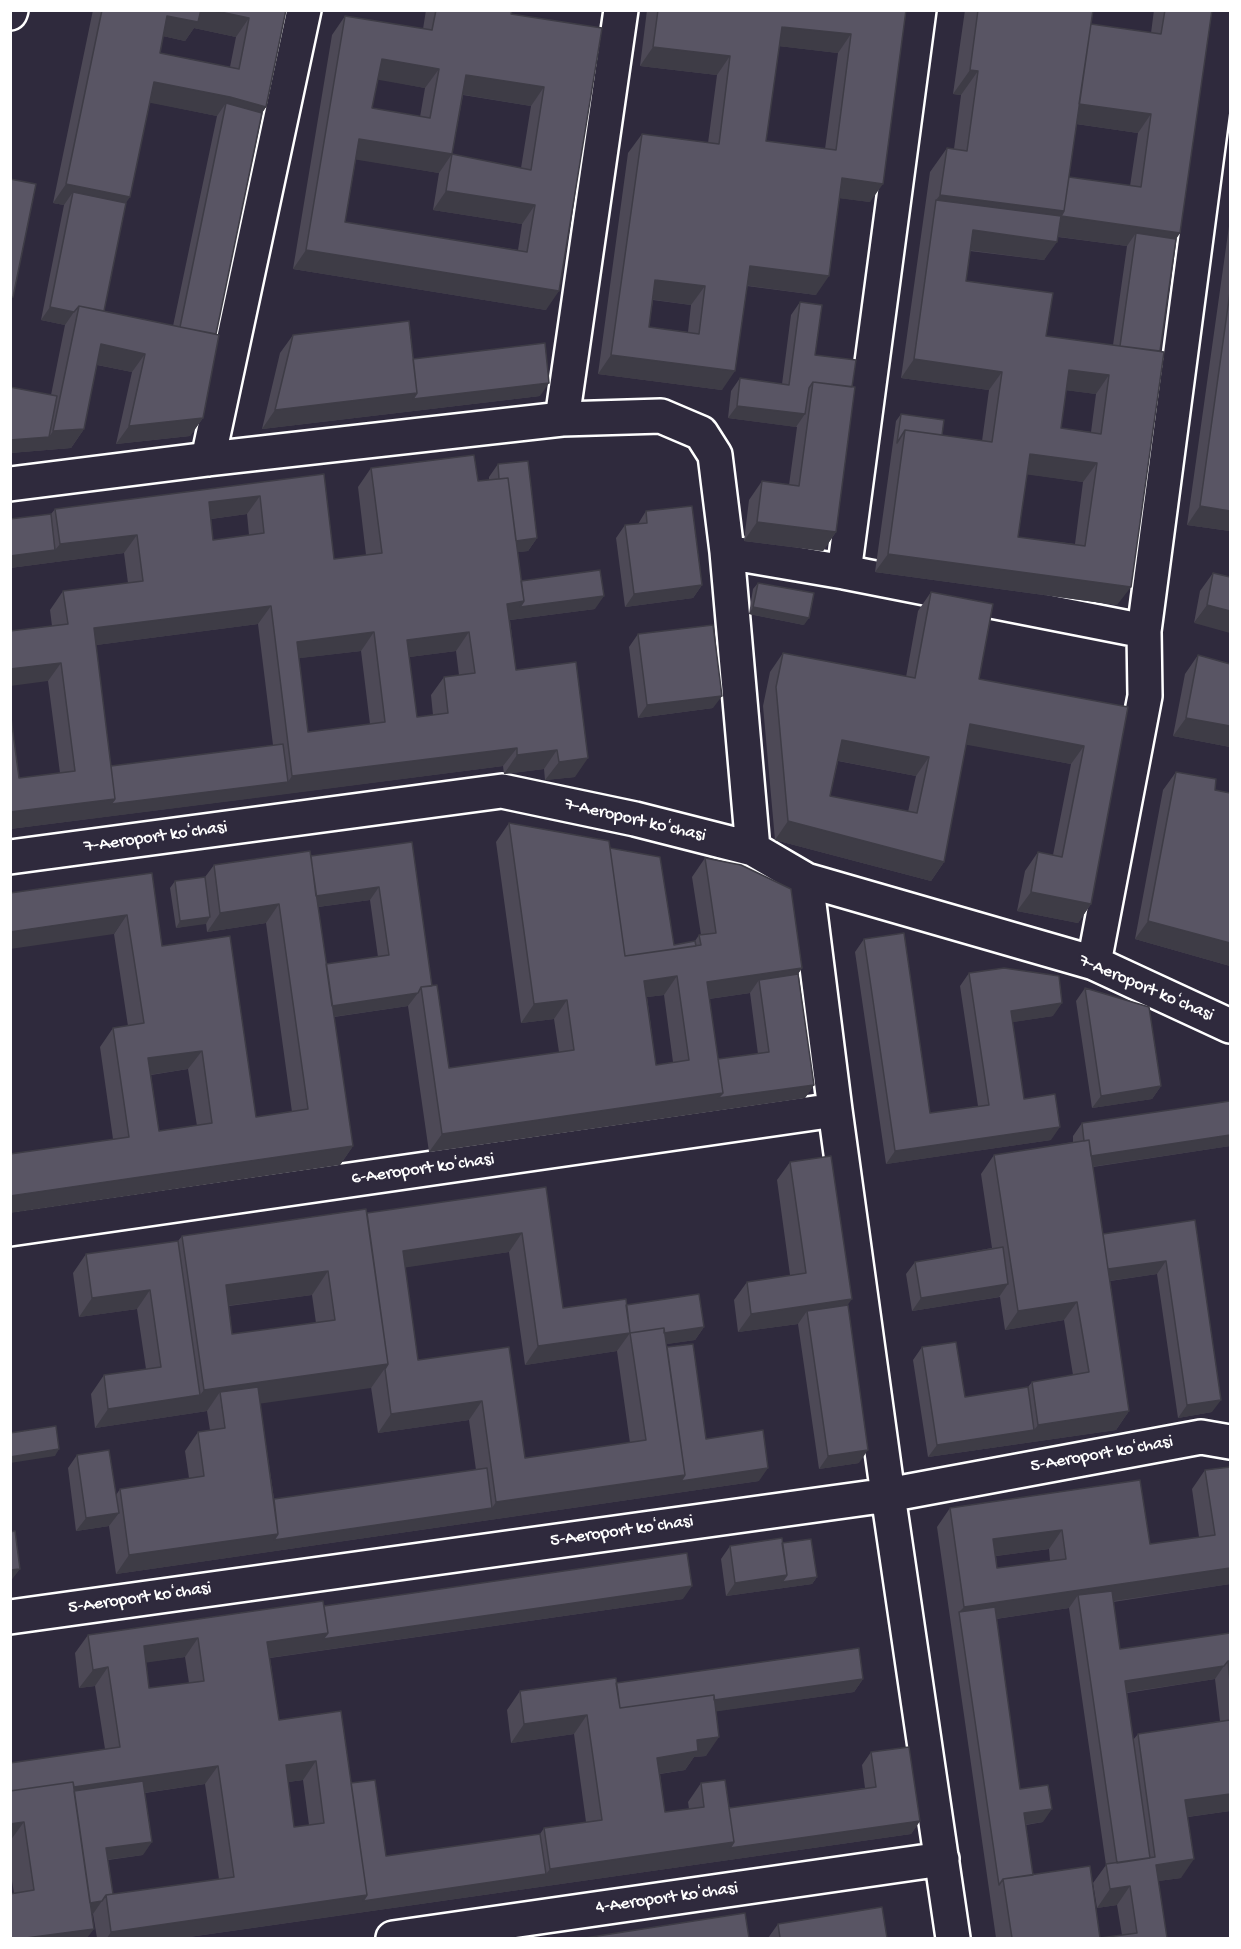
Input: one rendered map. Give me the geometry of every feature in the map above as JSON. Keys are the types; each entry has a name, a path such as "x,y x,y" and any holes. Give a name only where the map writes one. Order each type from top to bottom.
{"street":[{"path":"208,459 304,10"},
{"path":"562,419 621,10"},
{"path":"844,572 919,10"},
{"path":"1094,963 1145,696 1144,631 1226,10"},
{"path":"10,484 562,419 661,416 701,433 716,455 727,552 753,849"},
{"path":"727,552 844,572 1144,631"},
{"name":"7-Aeroport koʻchasi","path":"10,857 502,791 635,819 753,849 806,880 1094,963 1230,1026"},
{"path":"806,880 888,1495 953,1938"},
{"name":"6-Aeroport koʻchasi","path":"10,1229 835,1110"},
{"name":"5-Aeroport koʻchasi","path":"10,1617 888,1495 1201,1437 1230,1442"},
{"name":"4-Aeroport koʻchasi","path":"393,1938 942,1859"}],"building":[{"path":"102,10 201,10 198,22 167,16 160,53 239,69 249,18 211,10 286,10 266,107 230,97 154,82 130,197 66,184"},
{"path":"436,10 512,10 511,14 602,28 559,291 306,250 345,16 432,30","holes":["382,59 439,69 430,118 372,108","466,75 544,87 531,170 452,154","359,139 452,154 446,191 535,205 527,252 345,222"]},
{"path":"658,10 906,10 883,184 842,178 829,276 750,266 735,371 611,355 642,134 719,144 730,56 653,47","holes":["782,27 851,34 836,150 766,141","655,280 705,286 699,334 649,327"]},
{"path":"978,10 1093,10 1064,211 940,195 947,148 967,151 978,71 970,70"},
{"path":"1165,10 1212,10 1180,233 1061,216 1064,211 1069,177 1141,187 1151,114 1079,104 1091,24 1161,34"},
{"path":"226,103 262,113 216,334 180,327"},
{"path":"10,179 36,184 13,297 10,297"},
{"path":"73,192 126,203 104,311 79,306 74,312 50,307"},
{"path":"936,200 1061,216 1057,242 973,230 966,281 1053,293 1046,336 1164,352 1131,587 888,554 905,430 992,442 1002,372 914,359","holes":["1069,370 1109,375 1101,434 1061,428","1030,454 1097,463 1085,546 1018,537"]},
{"path":"1136,233 1176,239 1160,351 1120,346"},
{"path":"1230,292 1230,511 1200,506"},
{"path":"800,302 822,305 815,355 856,360 852,387 813,382 809,388 805,414 737,406 740,378 789,385"},
{"path":"79,306 219,335 203,418 129,426 145,354 101,344 84,429 53,431"},
{"path":"409,321 417,393 275,410 293,335"},
{"path":"545,343 549,383 413,399 417,393 413,359"},
{"path":"813,382 855,387 836,532 757,522 762,481 799,486"},
{"path":"10,387 57,396 49,437 10,440"},
{"path":"901,414 944,420 942,435 905,430 897,443"},
{"path":"474,455 478,481 508,478 524,601 507,604 516,670 576,662 588,758 559,762 557,750 517,755 517,748 292,776 271,606 94,628 115,799 10,812 10,710 19,778 75,771 61,663 10,669 10,631 68,624 63,591 143,581 137,535 60,544 55,509 324,474 334,559 382,553 371,468","holes":["260,496 264,533 213,540 209,502","374,632 385,722 308,732 297,642","469,632 475,673 444,677 448,713 417,717 407,640"]},
{"path":"528,461 537,538 516,541 508,478 499,479 498,464"},
{"path":"692,506 702,585 634,594 625,525 647,523 646,511"},
{"path":"51,514 55,550 10,556 10,519"},
{"path":"600,570 604,596 520,607 524,601 521,581"},
{"path":"1213,573 1230,577 1230,611 1207,605"},
{"path":"758,583 814,593 809,618 753,607"},
{"path":"931,592 993,604 979,679 1128,707 1091,904 1031,892 1038,852 1062,857 1084,746 970,724 944,862 788,821 776,687 783,653 915,678","holes":["842,740 929,757 917,813 830,796"]},
{"path":"713,625 722,696 647,705 638,634"},
{"path":"1198,655 1230,664 1230,726 1186,718"},
{"path":"283,744 288,782 111,804 115,799 111,766"},
{"path":"1176,772 1216,779 1215,790 1230,793 1230,943 1148,921"},
{"path":"509,823 609,841 625,956 701,945 699,935 716,933 705,858 741,865 791,889 802,968 707,982 723,1093 442,1134 421,987 437,985 449,1068 574,1050 567,1000 534,1004","holes":["677,976 689,1060 656,1065 644,981"]},
{"path":"412,842 432,986 421,987 418,993 332,1006 326,964 389,955 379,887 316,896 311,856"},
{"path":"610,848 660,857 674,945 695,941 696,946 625,956"},
{"path":"310,851 353,1146 10,1196 10,1154 129,1137 113,1028 144,1023 127,915 10,932 10,893 152,873 162,946 230,936 256,1117 308,1109 279,904 220,913 214,865","holes":["202,1051 212,1123 159,1131 148,1058"]},
{"path":"205,877 210,917 180,921 175,881"},
{"path":"904,933 930,1113 989,1105 969,973 1004,968 1059,976 1062,1003 1011,1011 1024,1099 1055,1094 1060,1127 895,1151 864,939"},
{"path":"798,974 814,1085 718,1098 723,1093 718,1059 769,1052 759,980"},
{"path":"1085,988 1149,1007 1161,1086 1101,1096"},
{"path":"1230,1101 1230,1135 1091,1156 1089,1140 1084,1141 1082,1123"},
{"path":"1089,1140 1129,1411 1038,1425 1032,1382 1089,1372 1077,1302 1018,1311 994,1155"},
{"path":"831,1156 852,1299 751,1314 747,1282 806,1273 790,1162"},
{"path":"546,1187 563,1308 626,1299 630,1333 664,1328 685,1475 496,1502 482,1401 391,1414 385,1369 388,1364 367,1213","holes":["522,1233 538,1346 630,1333 646,1440 525,1458 509,1347 418,1360 403,1251"]},
{"path":"366,1209 388,1364 204,1390 182,1236","holes":["328,1271 335,1320 232,1334 226,1285"]},
{"path":"1195,1220 1221,1400 1187,1405 1166,1261 1108,1269 1103,1234"},
{"path":"178,1241 200,1395 108,1409 104,1375 161,1367 150,1290 92,1298 86,1254"},
{"path":"1003,1247 1008,1284 921,1298 915,1262"},
{"path":"699,1294 704,1327 664,1333 664,1328 630,1333 626,1305"},
{"path":"848,1305 868,1450 828,1456 807,1311"},
{"path":"956,1342 965,1397 1028,1387 1034,1430 937,1445 922,1347"},
{"path":"693,1344 706,1439 763,1430 768,1468 681,1481 685,1475 667,1347"},
{"path":"258,1387 278,1534 129,1555 120,1489 204,1476 198,1432 225,1428 220,1392"},
{"path":"56,1426 59,1449 10,1457 10,1433"},
{"path":"109,1450 119,1513 86,1518 77,1455"},
{"path":"1230,1467 1230,1568 964,1607 950,1508 1140,1480 1150,1544 1215,1535 1205,1470","holes":["1062,1530 1066,1559 997,1568 993,1539"]},
{"path":"487,1468 492,1508 274,1540 278,1534 274,1499"},
{"path":"15,1531 20,1569 10,1570 10,1532"},
{"path":"782,1538 787,1575 735,1583 730,1546"},
{"path":"811,1539 817,1577 782,1582 787,1575 782,1543"},
{"path":"687,1553 692,1586 323,1639 328,1633 324,1606"},
{"path":"1112,1591 1120,1649 1230,1633 1230,1661 1224,1666 1125,1681 1150,1858 1117,1863 1078,1595"},
{"path":"323,1601 328,1633 267,1642 279,1720 341,1711 367,1895 111,1932 106,1895 234,1877 218,1766 74,1787 73,1782 10,1791 10,1763 120,1747 108,1667 93,1670 88,1635","holes":["198,1638 204,1681 149,1688 144,1646","316,1761 324,1823 294,1827 286,1765"]},
{"path":"995,1607 1020,1789 1048,1785 1052,1809 1024,1813 1033,1875 1003,1879 999,1885 959,1612"},
{"path":"859,1648 863,1679 714,1700 714,1695 620,1708 616,1683"},
{"path":"616,1678 620,1708 714,1695 719,1737 697,1740 698,1751 657,1758 665,1812 704,1807 701,1783 725,1780 734,1842 550,1869 544,1828 602,1820 587,1715 524,1724 520,1691"},
{"path":"1230,1720 1230,1794 1185,1800 1194,1859 1156,1865 1167,1938 1100,1938 1137,1933 1130,1886 1110,1889 1106,1864 1155,1857 1138,1734"},
{"path":"909,1747 920,1821 730,1848 734,1842 729,1808 876,1787 871,1752"},
{"path":"375,1780 386,1856 540,1834 546,1874 363,1901 367,1895 351,1783"},
{"path":"143,1781 152,1842 106,1848 113,1894 106,1895 102,1901 90,1903 74,1791"},
{"path":"73,1782 94,1929 10,1938 10,1894 34,1890 24,1822 10,1824 10,1791"},
{"path":"1090,1866 1100,1938 1012,1938 1003,1879"},
{"path":"882,1907 887,1938 780,1938 778,1924"},
{"path":"745,1913 749,1938 585,1938"}]}
